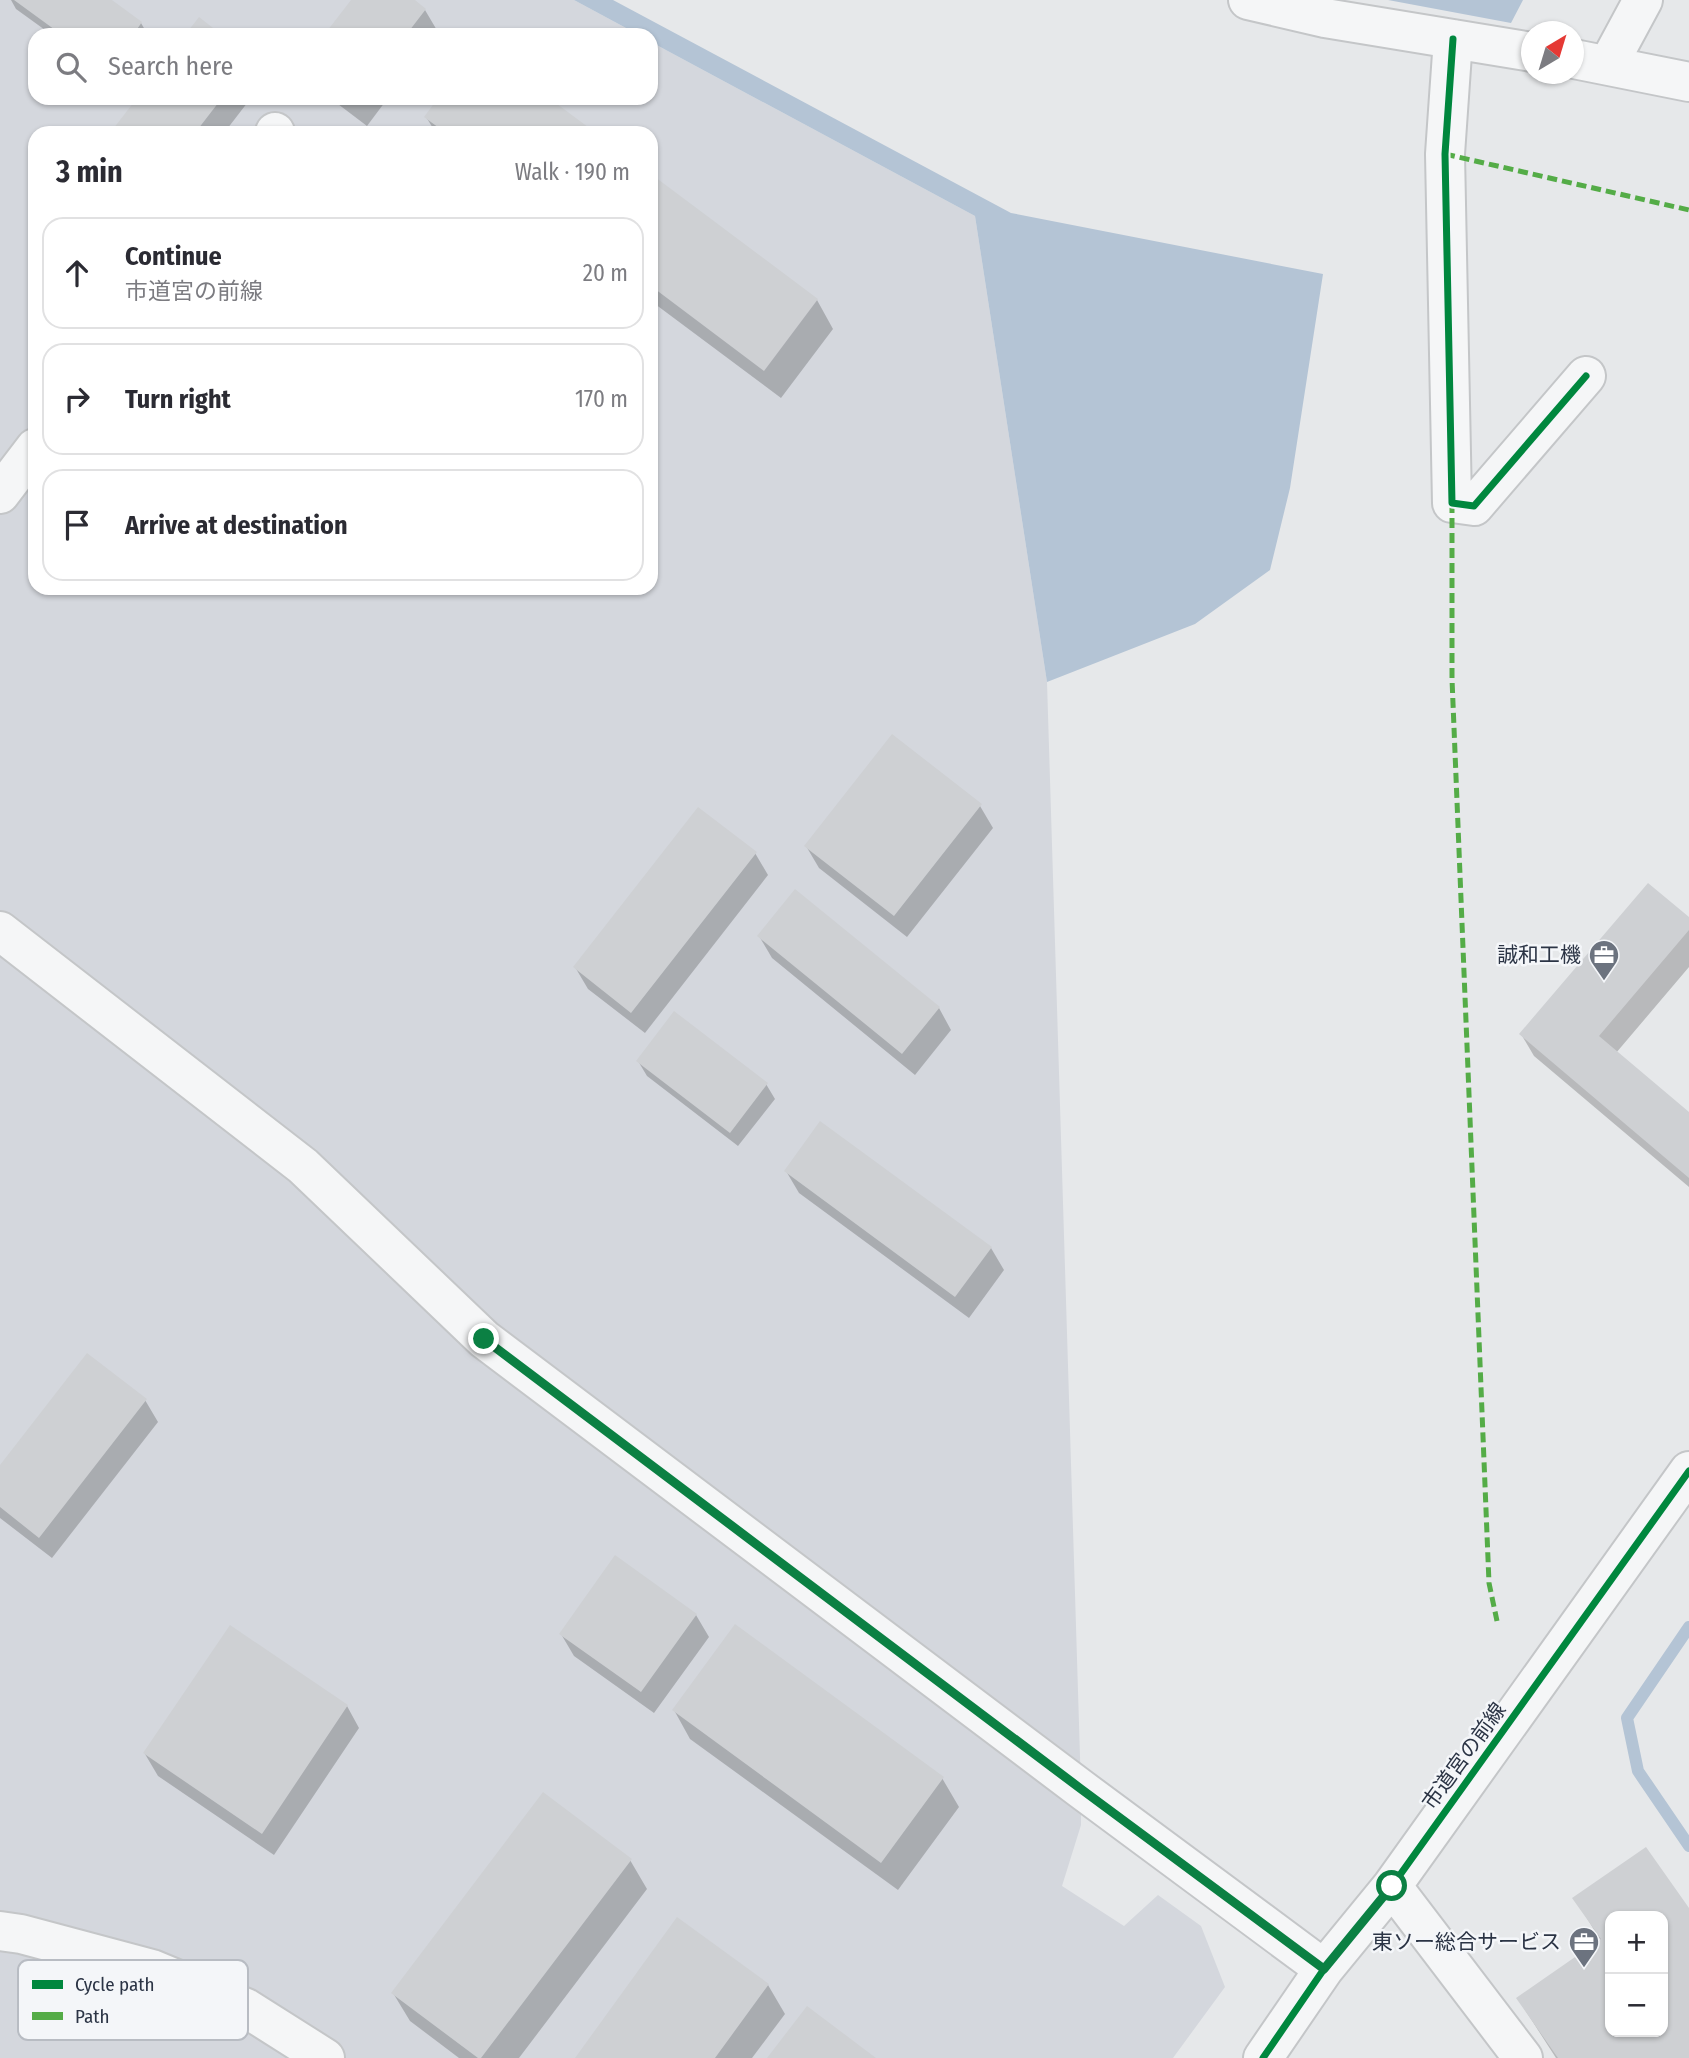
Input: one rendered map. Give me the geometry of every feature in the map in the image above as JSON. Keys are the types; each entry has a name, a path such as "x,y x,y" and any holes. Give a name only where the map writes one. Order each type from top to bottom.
{"street":[{"path":"1248,0 1325,18 1521,50"},
{"path":"1643,0 1591,62 1689,82"},
{"path":"1453,39 1445,154 1452,503 1474,506 1586,376"},
{"path":"0,494 28,457"},
{"path":"0,931 303,1166 484,1339 1324,1969"},
{"name":"市道宮の前線","path":"1263,2058 1324,1969 1392,1886 1689,1471"},
{"path":"1392,1886 1523,2058"},
{"path":"0,1931 118,1960"},
{"path":"248,2009 325,2058"}],"shaded area":[{"path":"0,0 574,0 626,28 28,28 28,105 658,105 658,46 975,216 1047,682 1081,1789 1081,1825 1062,1886 1124,1926 1158,1895 1201,1926 1225,1987 1173,2058 0,2058"}],"water":[{"path":"574,0 613,0 1011,213 1323,274 1290,488 1270,570 1195,624 1047,682 975,216 658,46 658,28 626,28"},
{"path":"1388,0 1523,0 1511,23"}],"building":[{"path":"14,0 112,0 142,22 138,28 52,28"},
{"path":"351,0 415,0 426,9 411,28 329,28"},
{"path":"199,17 213,28 190,28"},
{"path":"132,105 217,105 200,126 115,126"},
{"path":"433,105 558,105 587,126 436,126 424,117"},
{"path":"658,179 818,299 764,371 658,291"},
{"path":"892,734 982,804 894,916 804,846"},
{"path":"698,807 757,852 631,1013 573,967"},
{"name":"誠和工機","path":"1648,883 1689,917 1689,930 1599,1036 1689,1112 1689,1178 1519,1034"},
{"path":"795,889 940,1007 902,1054 757,936"},
{"path":"674,1011 768,1083 730,1133 636,1061"},
{"path":"820,1121 992,1247 955,1297 784,1171"},
{"path":"87,1353 147,1399 39,1538 0,1507 0,1465"},
{"path":"615,1555 697,1614 641,1692 559,1634"},
{"path":"735,1624 944,1777 881,1863 672,1710"},
{"path":"230,1625 348,1705 262,1834 143,1753"},
{"path":"543,1792 632,1859 481,2058 478,2058 391,1993"},
{"name":"東ソー総合サービス","path":"1646,1847 1689,1908 1689,2058 1558,2058 1516,1998 1601,1939 1572,1898"},
{"path":"677,1917 769,1984 715,2058 575,2058"},
{"path":"807,2006 876,2058 767,2058"}],"waterway":[{"path":"1689,1627 1627,1718 1638,1771 1689,1846"}],"marked path":[{"path":"1445,154 1689,210"},
{"path":"1452,503 1452,679 1489,1583 1497,1621"}],"cycle path":[{"path":"1453,39 1445,154 1452,503 1474,506 1586,376"},
{"path":"1263,2058 1324,1969 1392,1886 1689,1471"}],"place":[{"name":"誠和工機","path":"1604,982"},
{"name":"東ソー総合サービス","path":"1584,1969"}],"route":[{"path":"484,1339 1324,1969 1392,1886"}]}
